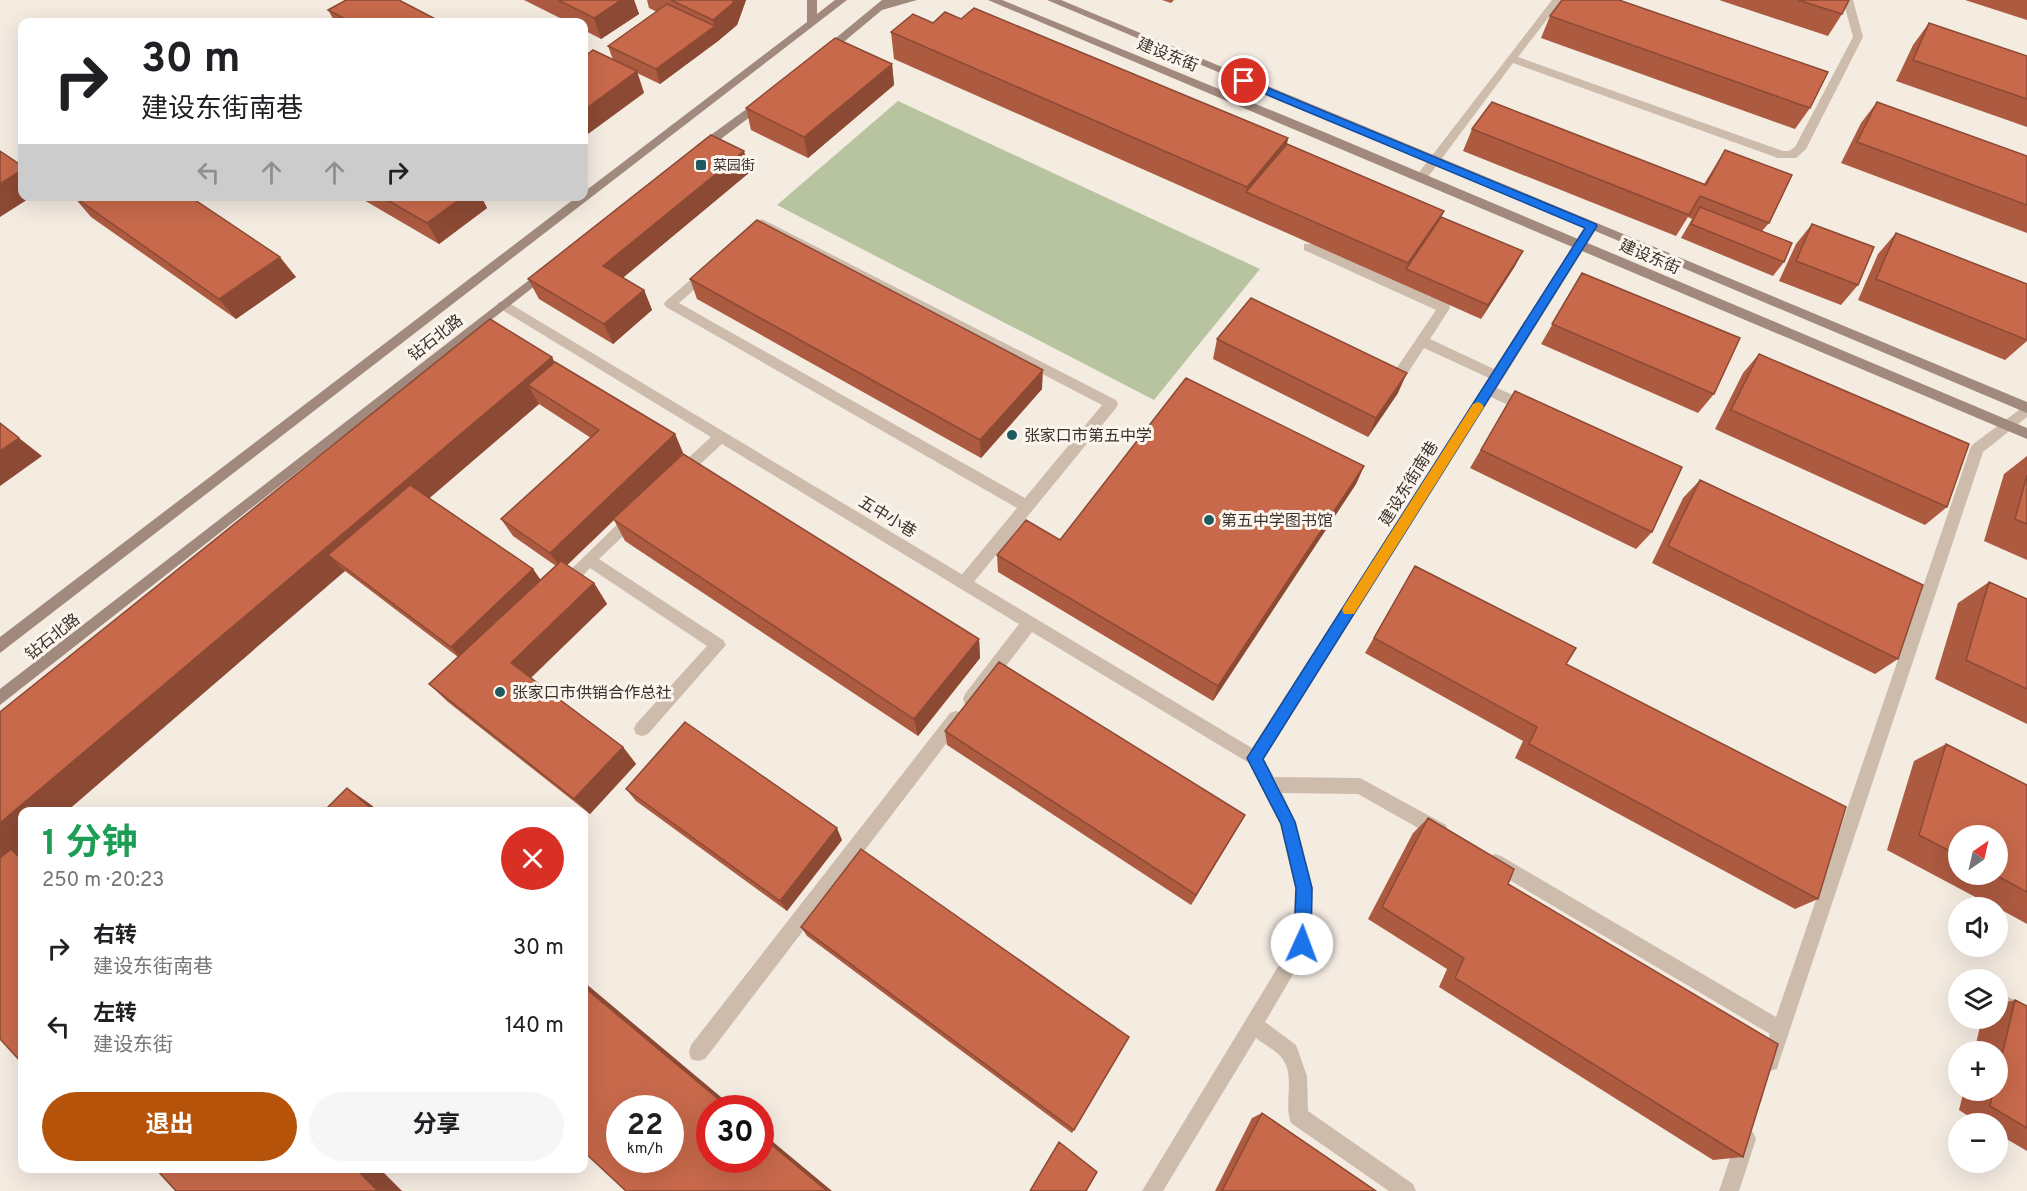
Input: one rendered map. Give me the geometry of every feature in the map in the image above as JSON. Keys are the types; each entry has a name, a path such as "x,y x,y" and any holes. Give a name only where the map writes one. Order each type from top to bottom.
{"main road":[{"path":"812,0 812,23"},
{"name":"钻石北路","path":"588,195 842,0"},
{"path":"817,59 884,4 912,0"},
{"name":"建设东街","path":"993,0 1421,177 2027,434"},
{"name":"建设东街","path":"1052,0 2027,408"},
{"path":"686,160 770,95"},
{"name":"钻石北路","path":"0,646 580,201"},
{"name":"钻石北路","path":"0,698 558,261"}],"street":[{"path":"1421,177 1557,0"},
{"path":"1511,58 1782,155 1792,155 1800,149 1858,37 1848,0"},
{"path":"737,245 762,223 1111,404 964,583"},
{"name":"建设东街南巷","path":"1255,758 1592,226"},
{"path":"1308,247 1444,308 1393,384 1383,380"},
{"path":"721,260 670,304 1027,506"},
{"name":"五中小巷","path":"503,304 1255,758"},
{"path":"1422,341 1497,376"},
{"path":"1489,390 1538,412"},
{"path":"1763,1083 1977,449 2027,408"},
{"path":"671,482 720,436"},
{"path":"566,581 647,506"},
{"path":"589,560 718,645 642,729"},
{"path":"698,1052 1030,622"},
{"path":"1152,1191 1302,944 1304,888 1288,822 1255,758"},
{"path":"1269,785 1360,786 1452,837"},
{"path":"1483,855 1780,1029"},
{"path":"2008,1007 2027,1017"},
{"path":"1254,1024 1289,1052 1298,1076 1298,1116 1406,1191"},
{"path":"1729,1191 1750,1126"}],"green space":[{"path":"898,101 1260,269 1154,400 777,205"}],"building":[{"path":"346,0 399,0 433,18 343,18 328,10"},
{"path":"558,0 621,0 594,18"},
{"path":"671,0 734,0 713,20"},
{"path":"1562,0 1619,0 1828,72 1810,108 1550,16"},
{"path":"1798,0 1849,0 1842,14"},
{"path":"667,4 715,26 656,69 608,46"},
{"path":"974,8 1288,138 1247,187 891,32 913,14 933,23 945,12 961,19"},
{"path":"1929,23 2027,56 2027,99 1913,60"},
{"path":"835,38 892,64 804,137 746,108"},
{"path":"593,50 637,71 588,107 588,54"},
{"path":"1492,102 1706,185 1725,150 1792,175 1769,223 1700,196 1689,215 1472,129"},
{"path":"1877,102 2027,156 2027,205 1857,142"},
{"path":"711,135 744,151 603,266 644,290 604,324 528,279"},
{"path":"1287,144 1444,211 1408,263 1246,192"},
{"path":"0,151 18,163 18,173 0,184"},
{"path":"80,201 196,201 280,257 219,299"},
{"path":"389,201 457,201 427,223"},
{"path":"1700,207 1792,243 1784,262 1691,224"},
{"path":"1441,217 1523,251 1488,305 1406,269"},
{"path":"757,220 1043,370 980,440 690,279"},
{"path":"1812,224 1874,247 1858,285 1796,261"},
{"path":"1896,233 2027,284 2027,340 1876,279"},
{"path":"1582,273 1740,338 1714,394 1552,324"},
{"path":"1251,298 1407,373 1376,418 1217,339"},
{"path":"490,319 552,357 0,823 0,712"},
{"path":"1759,354 1969,444 1947,507 1731,410"},
{"path":"555,362 675,434 550,553 501,519 599,430 528,385"},
{"name":"第五中学图书馆","path":"1186,378 1364,466 1218,686 997,555 1026,520 1060,540"},
{"path":"1515,391 1682,467 1652,532 1481,450"},
{"path":"0,423 19,438 0,451"},
{"path":"683,454 979,639 914,719 613,519"},
{"path":"2027,475 2027,524 2015,519"},
{"path":"1700,480 1923,585 1898,659 1668,546"},
{"path":"410,485 533,569 451,647 328,555"},
{"name":"张家口市供销合作总社","path":"561,561 594,583 511,663 623,747 574,799 429,684"},
{"path":"1415,566 1576,648 1566,664 1846,807 1818,899 1529,744 1537,727 1374,638"},
{"path":"1989,582 2027,599 2027,689 1966,660"},
{"path":"999,662 1245,815 1196,895 945,731"},
{"path":"685,722 837,828 780,901 626,789"},
{"path":"1946,744 2027,785 2027,892 2008,882 2008,825 1948,825 1948,850 1919,835"},
{"path":"347,788 369,807 328,807"},
{"path":"1428,818 1514,869 1508,884 1778,1044 1743,1157 1455,978 1464,958 1382,907"},
{"path":"11,849 18,856 18,1059 0,1039 0,858"},
{"path":"861,849 1129,1037 1074,1130 801,927"},
{"path":"588,990 713,1095 696,1095 696,1173 774,1173 774,1147 827,1191 626,1191 607,1173 684,1173 684,1095 606,1095 606,1172 588,1156"},
{"path":"2015,1000 2027,1006 2027,1128 2008,1117 2008,1113 2002,1113 1990,1106 1991,1101 2008,1101 2008,1041 2005,1041"},
{"path":"1262,1113 1376,1191 1222,1191"},
{"path":"1059,1142 1097,1172 1086,1191 1030,1191"},
{"path":"160,1173 360,1173 378,1191 176,1191"}],"slow traffic":[{"path":"1349,610 1478,407"}],"place":[{"name":"菜园街","path":"701,165"},
{"name":"张家口市第五中学","path":"1012,435"},
{"name":"第五中学图书馆","path":"1209,520"},
{"name":"张家口市供销合作总社","path":"500,692"}],"route":[{"path":"1244,81 1592,226 1255,758 1288,822 1304,888 1302,944"}]}
